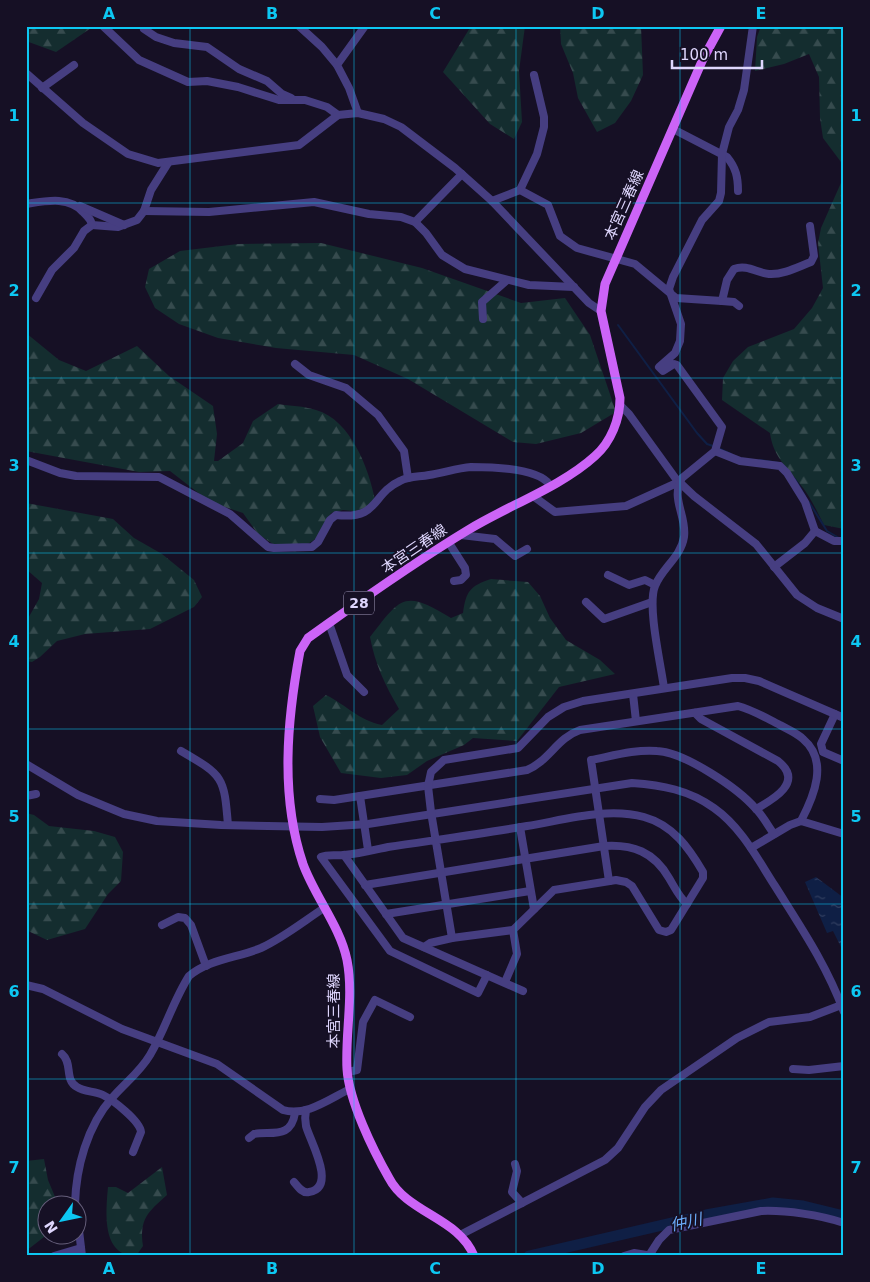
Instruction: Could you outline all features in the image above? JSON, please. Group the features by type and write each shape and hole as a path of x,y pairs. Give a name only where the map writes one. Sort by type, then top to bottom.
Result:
{"main road":[{"name":"本宮三春線","path":"474,1256 460,1235 407,1198 394,1186 376,1154 350,1089 348,1072 349,975 343,947 304,864 294,826 287,766 297,667 303,645 308,638 449,542 533,496 595,456 610,437 620,405 618,383 601,311 605,284 703,59 721,26"}],"street":[{"path":"103,26 138,60 188,82 206,81 238,87 279,100 296,99"},
{"path":"298,26 322,47 337,65 349,88 358,114"},
{"path":"337,65 365,26"},
{"path":"664,688 652,602 655,585 682,542 684,530 676,492 679,482 715,452 722,427 677,365 674,364 663,371 659,367 675,353 680,341 681,324 669,289 673,277 702,220 719,201 722,154 729,127 738,110 744,90 753,26"},
{"path":"144,29 156,37 174,43 207,47 239,69 267,81 282,94 326,107 338,115"},
{"path":"42,88 74,65"},
{"path":"26,73 83,123 128,154 144,160 168,163 299,145 338,115 358,114 384,119 401,127 462,174 492,201 594,307 601,311"},
{"path":"492,201 520,190 537,154 544,127 544,117 534,75"},
{"path":"673,129 722,154 732,163 736,171 738,191"},
{"path":"36,298 52,270 74,248 84,231 92,226 112,228 137,220 144,211 151,190 168,163"},
{"path":"415,222 462,174"},
{"path":"520,190 548,205 560,236 568,243 586,252 635,264 671,296 676,298 734,302 739,306"},
{"path":"26,204 57,200 78,205 124,224"},
{"path":"144,211 209,212 314,202 369,214 401,217 415,222 426,233 442,256 464,269 529,286 574,287"},
{"path":"78,205 91,219 92,226"},
{"path":"722,301 727,280 734,269 744,268 767,274 779,273 812,262 814,256 810,226"},
{"path":"483,319 482,302 506,281"},
{"path":"295,364 309,375 346,388 378,415 404,451 408,478"},
{"path":"620,405 629,414 679,482 756,544 797,595 817,608 842,619"},
{"path":"715,452 740,461 780,466 787,472 806,502 815,531 834,541 844,541"},
{"path":"26,460 60,473 76,476 158,477 230,514 268,547 286,549 312,547 318,542 330,520 336,515 358,515 370,508 394,484 408,478 469,467 498,468 529,472 546,480 550,485"},
{"path":"533,496 555,512 626,506 679,482"},
{"path":"774,567 805,543 815,531"},
{"path":"461,535 495,539 515,556 527,549"},
{"path":"449,542 465,568 464,578 454,581"},
{"path":"608,575 629,585 645,580 655,585"},
{"path":"586,602 604,619 652,602"},
{"path":"329,623 347,675 364,692"},
{"path":"452,938 428,786 431,772 444,760 514,750 524,743 548,716 583,701 745,678 772,686 844,718"},
{"path":"633,694 636,721"},
{"path":"320,799 334,800 528,770 539,766 568,734 636,721 728,707 746,708 804,739 816,760 818,773 801,821"},
{"path":"695,713 701,719 778,761 784,768 787,778 784,790 776,798 756,809"},
{"path":"835,714 822,744 823,752 844,761"},
{"path":"181,751 211,770 220,779 225,791 228,826"},
{"path":"609,881 592,760 657,751 672,754 712,775 741,794 756,809 774,834"},
{"path":"26,764 78,795 124,814 157,821 228,826 322,827 364,824 632,782 667,786 683,791 723,815 751,848 825,966 843,1007 810,1017 769,1022 750,1030 661,1090 645,1107 618,1148 605,1160 460,1235"},
{"path":"26,796 36,794"},
{"path":"360,796 368,850"},
{"path":"424,947 430,943 452,938 513,930 554,890 609,881 624,881 632,886 659,930 663,932 671,930 704,875 682,840 666,828 644,817 622,813 321,857 390,951 478,993 487,975"},
{"path":"751,848 801,821 818,824 844,834"},
{"path":"520,827 534,909"},
{"path":"365,885 604,846 629,847 651,856 662,867 681,899 687,904"},
{"path":"344,855 403,938 523,990"},
{"path":"386,914 530,891"},
{"path":"76,1194 81,1158 92,1130 110,1099 142,1069 189,976 206,966 261,948 324,908"},
{"path":"162,925 178,917 185,918 191,925 206,966"},
{"path":"505,982 517,954 513,930"},
{"path":"26,985 43,989 122,1029 217,1064 283,1110 295,1113 306,1110 350,1089"},
{"path":"348,1072 357,1070 363,1022 375,1000 410,1017"},
{"path":"62,1054 68,1063 70,1079 77,1087 110,1099 141,1129 133,1152"},
{"path":"794,1068 809,1070 844,1066"},
{"path":"294,1182 303,1192 310,1192 318,1187 321,1179 318,1156 305,1124 306,1110"},
{"path":"249,1138 257,1133 277,1134 291,1125 295,1113"},
{"path":"515,1164 516,1171 512,1192 522,1203"},
{"path":"624,1256 634,1253 652,1255 659,1240 669,1230 761,1211 776,1210 816,1215 844,1223"},
{"path":"54,1256 81,1252"}],"green space":[{"path":"26,26 94,26 56,52 26,41"},
{"path":"471,26 525,26 519,71 522,122 514,139 490,124 443,72"},
{"path":"560,26 641,26 643,75 631,101 615,123 597,132 578,98 573,73 561,44"},
{"path":"761,26 844,26 844,166 823,138 820,118 819,77 809,54 784,64 755,71 757,37"},
{"path":"844,176 844,529 824,525 807,494 777,454 770,433 722,400 723,378 733,361 748,347 794,329 812,308 823,288 818,243 821,228"},
{"path":"321,243 422,268 521,303 565,298 590,335 616,412 581,433 536,444 513,442 408,379 354,355 276,348 218,338 179,324 155,308 145,287 149,269 180,251 238,244"},
{"path":"26,333 59,360 86,371 137,346 169,376 213,406 217,434 214,461 218,461 243,443 253,421 278,404 316,410 328,415 339,424 356,447 368,474 375,500 363,512 343,510 331,513 317,538 295,552 273,544 258,534 243,513 210,502 170,471 139,472 26,451"},
{"path":"26,503 113,519 134,538 162,554 194,580 202,597 194,607 150,629 85,634 57,641 40,657 32,662 26,661 26,622 39,599 42,583 26,569"},
{"path":"491,579 528,582 540,596 550,618 566,640 600,660 615,674 559,687 517,741 473,738 464,745 427,761 407,775 381,778 341,773 320,737 313,706 326,695 366,720 382,725 399,709 381,674 370,637 389,613 404,602 423,603 451,618 463,613 470,590 478,584"},
{"path":"26,813 34,815 49,826 94,831 115,837 123,852 121,881 108,894 85,929 47,940 26,930"},
{"path":"44,1159 48,1180 54,1194 38,1194 38,1242 26,1251 26,1161"},
{"path":"162,1167 167,1195 146,1217 142,1229 143,1246 136,1256 125,1254 117,1249 111,1240 108,1230 108,1187 116,1187 128,1193"}],"water":[{"path":"816,877 844,898 844,953 833,931 827,933 805,882"}],"waterway":[{"path":"618,325 697,433 707,444 713,446"},
{"path":"720,449 731,454"},
{"path":"760,460 779,463"},
{"path":"795,479 805,496"},
{"path":"809,502 827,531 839,538"},
{"name":"仲川","path":"529,1256 706,1215 773,1203 803,1206 844,1216"}]}
